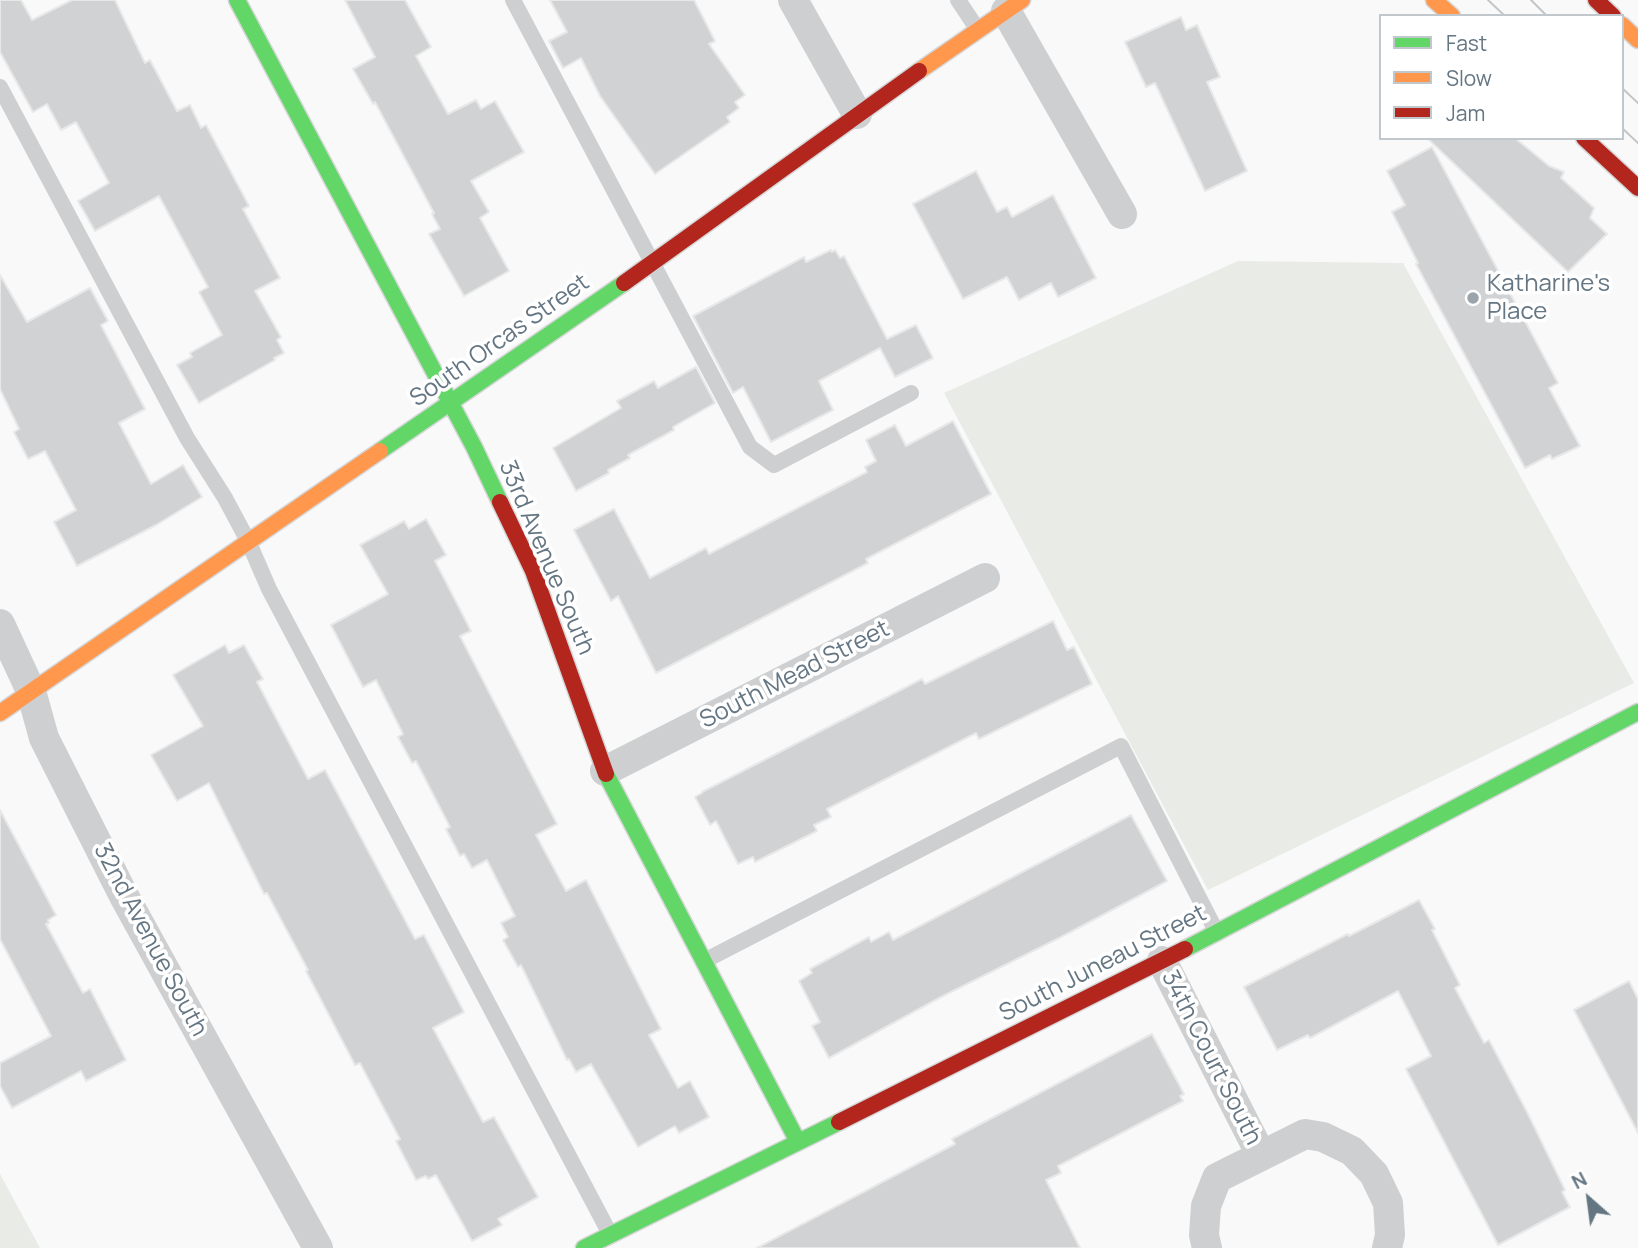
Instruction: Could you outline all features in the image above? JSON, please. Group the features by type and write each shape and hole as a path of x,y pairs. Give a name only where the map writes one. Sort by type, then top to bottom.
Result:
{"street":[{"name":"33rd Avenue South","path":"237,0 451,403 533,571 605,771 797,1140"},
{"path":"793,0 857,114"},
{"path":"1434,0 1450,14"},
{"path":"1596,0 1611,14"},
{"name":"South Orcas Street","path":"0,713 654,263 857,114 1014,6"},
{"path":"1014,6 1122,214"},
{"path":"1624,26 1638,40"},
{"path":"1586,140 1638,188"},
{"name":"South Mead Street","path":"605,771 985,578"},
{"name":"32nd Avenue South","path":"0,624 31,691 44,738 124,896 318,1248"},
{"name":"South Juneau Street","path":"584,1248 1217,933 1638,712"},
{"name":"34th Court South","path":"1161,961 1261,1155"},
{"name":"34th Court South","path":"1207,1248 1204,1235 1206,1206 1217,1178 1305,1133 1323,1136 1352,1151 1374,1174 1388,1203 1390,1235 1387,1248"}],"lane":[{"path":"513,0 750,447 774,465 911,393"},
{"path":"958,0 978,30"},
{"path":"0,87 187,438 225,498 249,543 269,589 610,1234"},
{"path":"703,961 1121,746 1217,933"}],"shaded area":[{"path":"1238,261 1403,263 1634,683 1208,890 944,393"},
{"path":"0,1174 40,1248 0,1248"}],"building":[{"path":"0,0 21,0 32,20 72,0 115,0 145,63 150,60 177,111 190,105 201,128 206,125 249,206 243,209 280,278 255,291 281,337 277,340 284,353 199,403 177,365 192,357 190,353 222,335 199,292 208,287 159,196 95,231 78,201 109,183 76,122 61,130 47,104 33,112 0,52"},
{"path":"345,0 405,0 431,47 416,56 448,114 476,100 481,109 495,101 524,152 471,181 489,212 480,218 509,271 464,296 429,234 440,229 432,214 434,213 375,102 373,104 353,69 375,57"},
{"path":"550,0 694,0 715,41 709,44 745,95 735,102 739,108 727,117 730,122 655,174 600,96 581,58 563,68 549,41 567,32"},
{"path":"1181,17 1186,30 1197,25 1220,77 1207,82 1247,171 1205,191 1155,83 1146,87 1125,42"},
{"path":"1429,140 1517,140 1549,166 1564,172 1561,178 1594,208 1590,218 1607,234 1568,272"},
{"name":"Katharine's Place","path":"1432,147 1558,383 1549,388 1580,446 1552,459 1550,455 1525,468 1416,264 1418,263 1392,212 1405,205 1387,171"},
{"path":"976,171 997,212 1007,207 1012,217 1053,195 1096,278 1058,297 1051,283 1019,300 1007,277 963,299 913,204"},
{"path":"835,250 840,258 844,256 887,339 916,325 933,358 895,377 880,348 819,381 833,410 771,442 743,387 733,393 693,316 804,257 806,262"},
{"path":"0,275 27,322 90,288 108,321 101,325 145,409 119,423 151,484 183,465 202,497 156,525 77,566 54,522 76,510 45,451 28,459 14,432 19,429 0,389"},
{"path":"696,367 715,403 673,427 674,430 628,455 630,458 608,470 609,473 576,491 553,448 621,408 617,401 654,381 658,388"},
{"path":"953,421 991,494 866,559 868,563 656,673 618,596 611,601 574,530 614,509 650,578 706,548 709,554 867,472 865,467 876,461 866,440 895,425 906,446"},
{"path":"426,519 446,555 435,561 471,631 460,636 557,824 536,835 566,891 586,880 661,1029 649,1035 678,1088 690,1081 709,1117 679,1133 675,1126 638,1147 591,1064 576,1072 569,1059 567,1060 521,965 518,967 503,940 508,937 501,923 515,916 487,860 472,868 464,854 460,856 446,829 450,827 416,761 412,763 398,737 403,734 376,680 363,687 331,625 388,594 360,545 404,521 409,529"},
{"path":"1053,621 1067,650 1074,647 1092,684 979,739 976,733 827,809 831,817 814,825 817,831 755,862 753,857 738,864 716,821 710,825 695,797 702,792 922,679 925,684"},
{"path":"225,645 229,653 244,645 263,679 257,682 308,779 325,770 415,939 424,935 464,1012 433,1028 483,1122 494,1117 538,1197 498,1219 502,1225 472,1241 436,1175 416,1180 396,1141 400,1139 360,1063 355,1065 306,971 308,970 267,893 264,894 209,783 177,801 151,755 203,726 173,675"},
{"path":"0,810 56,915 46,924 83,993 90,989 126,1060 86,1081 81,1071 12,1108 0,1086 0,1063 51,1036 0,939"},
{"path":"1131,815 1167,881 829,1058 812,1026 820,1022 799,981 812,973 810,969 869,937 871,942 889,932 893,940"},
{"path":"1419,900 1460,985 1455,988 1484,1043 1489,1040 1527,1112 1565,1190 1562,1192 1570,1207 1498,1245 1406,1069 1431,1056 1398,991 1310,1038 1308,1035 1277,1050 1244,987"},
{"path":"1629,981 1638,999 1638,1133 1574,1010"},
{"path":"1152,1034 1184,1094 1180,1096 1183,1101 1058,1166 1061,1173 1046,1180 1080,1248 757,1248 955,1144 952,1139"}],"tram line":[{"path":"1488,0 1503,14"},
{"path":"1531,0 1545,14"},
{"path":"1624,90 1638,103"},
{"path":"1624,130 1638,143"}],"traffic: fast":[{"path":"237,0 474,447 500,502"},
{"path":"380,451 624,283"},
{"path":"1185,949 1638,712"},
{"path":"606,774 797,1140"},
{"path":"584,1248 839,1122"}],"traffic: slow":[{"path":"919,71 1022,0"},
{"path":"1434,0 1450,14"},
{"path":"1624,27 1638,40"},
{"path":"0,713 380,451"}],"traffic: jam":[{"path":"1596,0 1611,14"},
{"path":"624,283 919,71"},
{"path":"1586,140 1638,188"},
{"path":"500,502 533,571 606,774"},
{"path":"839,1122 1185,949"}],"place":[{"name":"Katharine's Place","path":"1473,298"}]}
